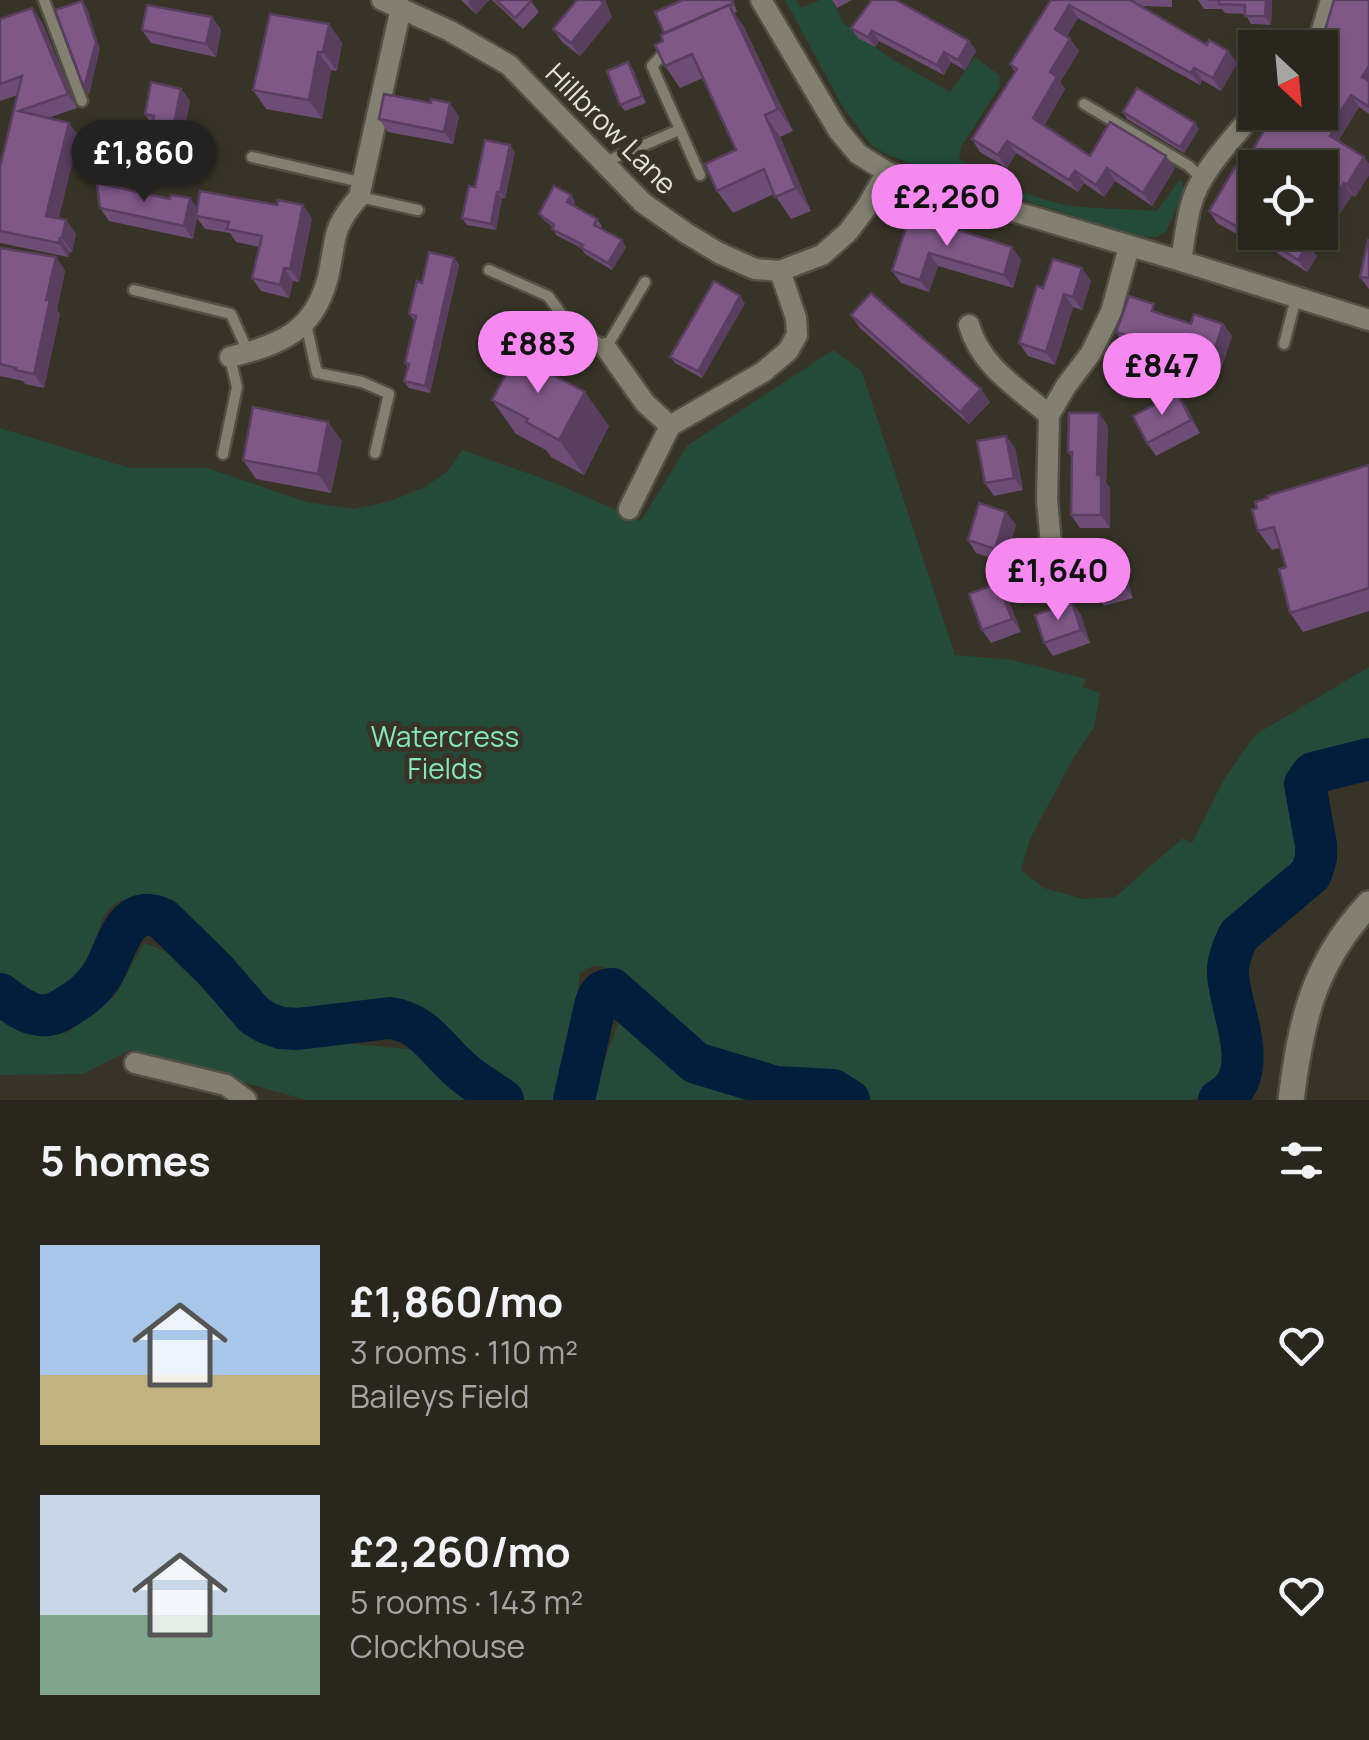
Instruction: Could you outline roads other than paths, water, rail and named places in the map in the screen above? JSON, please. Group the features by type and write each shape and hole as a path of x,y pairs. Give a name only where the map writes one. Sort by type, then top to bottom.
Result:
{"street":[{"path":"761,0 838,130 858,154 887,172 1369,320"},
{"path":"1322,30 1331,0"},
{"path":"239,354 296,333 316,309 327,279 335,234 360,190 391,4"},
{"name":"Hillbrow Lane","path":"391,4 509,65 643,203 686,233 755,268 780,270"},
{"path":"1181,261 1192,202 1203,180 1240,130"},
{"path":"629,510 670,426 762,372 788,350 797,336 796,318 780,270 822,255 848,232 887,172"},
{"path":"1037,589 1061,581 1051,544 1047,500 1050,414 1091,353 1111,312 1129,246"},
{"path":"969,325 975,345 986,361 1050,414"},
{"path":"606,348 646,402 670,426"},
{"path":"1291,1100 1297,1048 1313,990 1340,938 1369,904"},
{"path":"134,1063 226,1085 246,1100"}],"lane":[{"path":"44,0 82,101"},
{"path":"679,46 664,53 652,66 700,175"},
{"path":"1084,104 1188,166 1203,180"},
{"path":"604,162 680,130"},
{"path":"252,156 418,210"},
{"path":"489,270 548,296 565,320 606,348 645,282"},
{"path":"134,290 231,314 239,354 224,454"},
{"path":"1284,344 1296,298"},
{"path":"306,324 317,373 362,382 389,394 374,453"}],"waterway":[{"path":"1219,1100 1233,1089 1243,1060 1228,974 1233,949 1239,935 1311,874 1316,858 1305,784 1313,773 1369,759"},
{"path":"0,994 34,1014 60,1011 95,984 131,921 150,915 163,919 254,1015 267,1023 297,1029 390,1018 402,1021 421,1031 467,1075 503,1100"},
{"path":"574,1100 596,1002 602,992 612,989 696,1063 776,1087 833,1090 849,1100"}],"park label":[{"name":"Watercress Fields","path":"445,752"}]}
